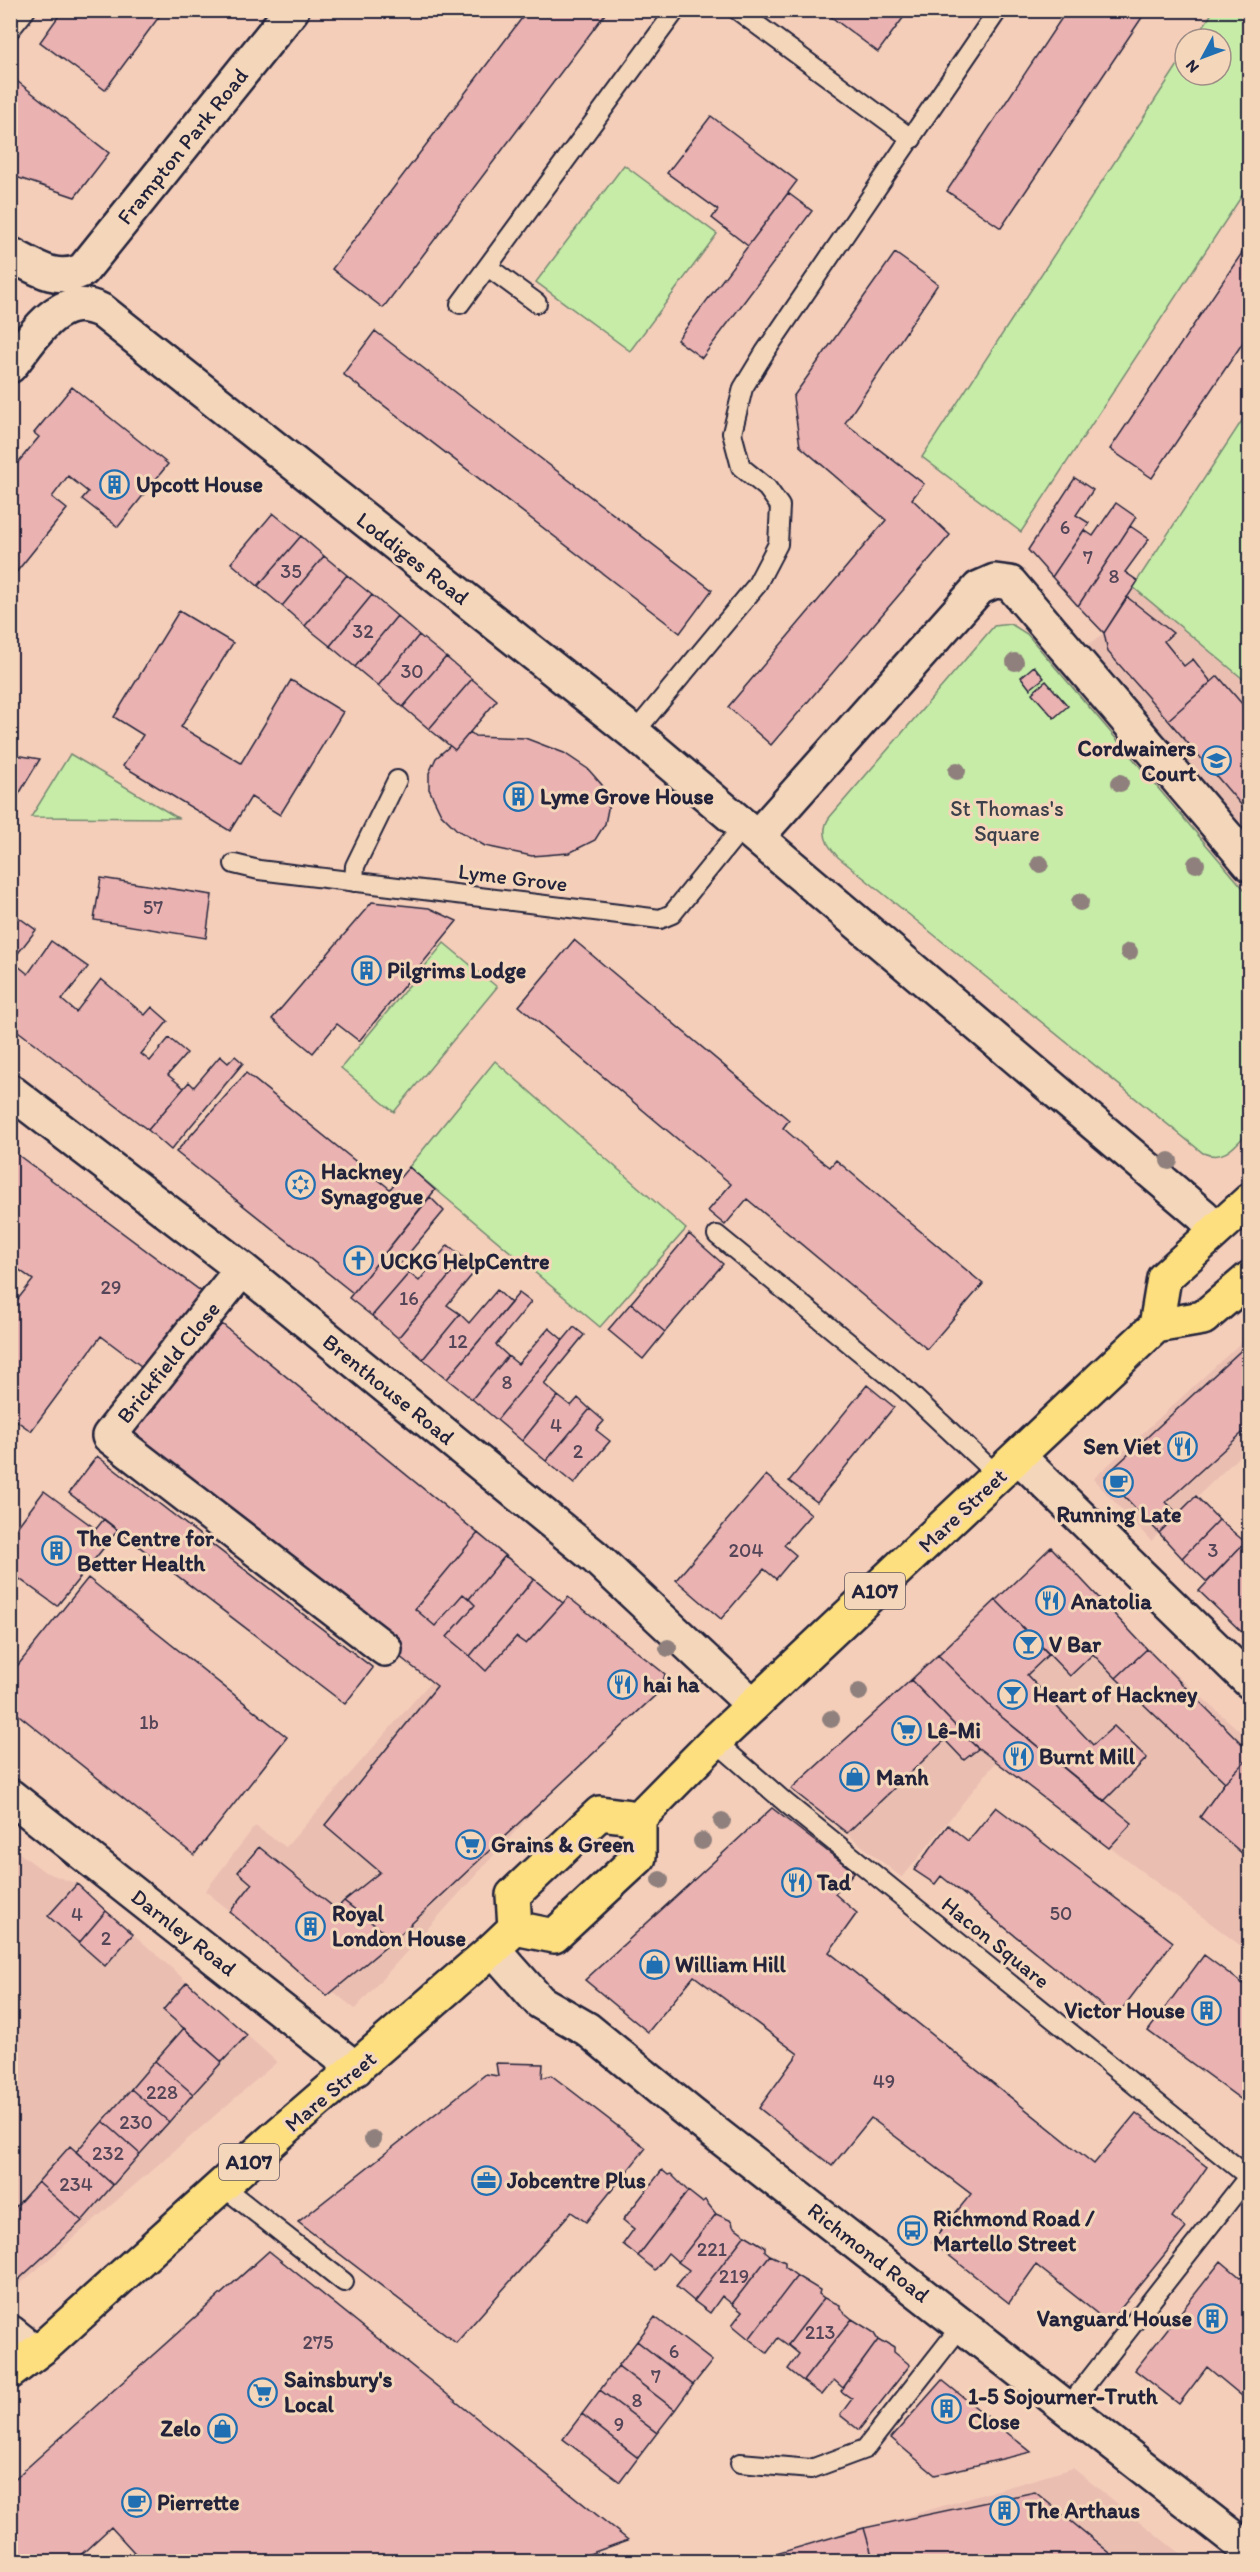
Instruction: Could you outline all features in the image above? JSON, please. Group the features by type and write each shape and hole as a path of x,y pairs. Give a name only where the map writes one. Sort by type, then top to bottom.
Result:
{"main road":[{"path":"1250,1200 1164,1278 1156,1326 1203,1318 1250,1278"},
{"name":"Mare Street","path":"639,1818 715,1741 1156,1326"},
{"path":"600,1813 639,1818 639,1857 554,1936 504,1939 513,1895 600,1813"},
{"name":"Mare Street","path":"23,2362 504,1939"}],"street":[{"name":"Frampton Park Road","path":"10,366 58,310 72,291 83,270 292,10"},
{"name":"Loddiges Road","path":"10,254 52,274 88,304 102,311 634,733 751,830"},
{"path":"1216,1229 751,830 979,588 994,581 1010,583 1250,864"},
{"name":"Brenthouse Road","path":"10,1091 242,1269 595,1557 753,1706"},
{"name":"Brickfield Close","path":"242,1269 109,1436 385,1649"},
{"path":"1008,1466 1250,1683"},
{"name":"Darnley Road","path":"10,1796 356,2069"},
{"name":"Richmond Road","path":"504,1939 540,2002 587,2029 691,2114 1250,2551"},
{"path":"10,2332 23,2362"}],"lane":[{"path":"10,30 26,10"},
{"path":"460,304 676,10"},
{"path":"737,10 912,139"},
{"path":"634,733 756,586 778,544 780,507 767,488 741,467 732,434 743,388 765,352 998,10"},
{"path":"488,267 537,303"},
{"path":"354,882 355,866 396,780"},
{"name":"Lyme Grove","path":"234,864 260,870 660,919 672,914 751,830"},
{"path":"717,1235 904,1388 954,1432 1008,1466"},
{"name":"Hacon Square","path":"715,1741 786,1803 1249,2178 1068,2407"},
{"path":"222,2186 344,2282"},
{"path":"740,2463 811,2469 864,2449 962,2325"}],"shaded area":[{"name":"Cordwainers Court","path":"1133,587 1249,685 1249,837 1087,645 1104,633"},
{"path":"1249,1335 1249,1447 1151,1541 1093,1479"},
{"path":"1051,1547 1147,1649 1249,1739 1249,1952 996,1762 902,1878 791,1789"},
{"path":"568,1597 665,1674 661,1690 558,1784 355,2009 205,1891 255,1826 286,1847 433,1679 471,1706"},
{"path":"10,1846 45,1872 77,1884 277,2062 19,2285 10,2285"},
{"path":"1073,2468 1189,2561 750,2562"}],"green space":[{"path":"1214,10 1249,11 1249,185 1021,532 922,457 1173,72 1173,87 1233,87 1233,27 1203,27"},
{"path":"624,165 717,234 630,351 536,282"},
{"path":"1249,410 1249,684 1133,587"},
{"name":"St Thomas's Square","path":"1011,624 1027,634 1249,895 1249,1131 1234,1147 1223,1154 1203,1153 838,857 826,839 825,828 829,818 994,626"},
{"path":"70,754 178,818 31,817"},
{"path":"444,943 497,987 394,1112 341,1068"},
{"path":"495,1061 686,1229 600,1327 409,1167"}],"building":[{"path":"63,10 78,10 82,14 85,10 164,10 105,90 40,42"},
{"path":"528,10 608,10 383,308 332,269"},
{"path":"822,10 909,10 878,52"},
{"path":"1067,10 1147,10 1001,228 947,191"},
{"path":"13,78 109,153 75,197 10,175 10,81"},
{"path":"711,116 797,181 748,246 712,218 718,210 667,173"},
{"path":"788,193 812,211 702,358 677,340"},
{"path":"1250,241 1250,332 1152,478 1110,449"},
{"path":"895,253 938,284 845,423 924,484 912,499 950,535 771,745 728,707 886,520 800,446 793,397"},
{"path":"375,331 712,590 680,633 343,374"},
{"name":"Upcott House","path":"72,387 168,464 118,527 82,499 88,492 68,476 52,497 67,509 10,580 10,472 39,437 34,433"},
{"path":"1075,478 1093,490 1076,515 1089,523 1052,577 1028,550"},
{"path":"1116,503 1136,517 1078,606 1052,577 1084,530 1093,536"},
{"path":"273,513 301,536 258,586 231,563"},
{"path":"1130,526 1149,539 1125,572 1138,581 1104,633 1078,606"},
{"path":"301,536 324,556 282,606 258,586"},
{"path":"324,556 347,575 305,626 282,606"},
{"path":"347,575 372,595 330,646 305,626"},
{"path":"372,595 397,616 355,667 330,646"},
{"path":"1127,597 1173,633 1164,641 1184,666 1193,659 1211,682 1168,720 1108,652 1104,633"},
{"path":"179,611 233,643 181,727 241,763 291,680 343,712 280,815 251,797 230,831 123,766 143,735 114,717"},
{"path":"397,616 419,635 378,686 355,667"},
{"path":"419,635 446,657 403,707 378,686"},
{"path":"446,657 472,679 429,729 403,707"},
{"path":"1034,666 1044,678 1030,689 1021,677"},
{"path":"1218,676 1250,713 1250,815 1168,720"},
{"path":"472,679 497,700 455,750 429,729"},
{"path":"1046,681 1068,706 1054,718 1032,693"},
{"name":"Lyme Grove House","path":"470,732 475,736 525,738 564,753 588,769 602,785 609,804 605,824 595,840 569,853 532,856 485,846 457,830 441,814 429,789 429,773 436,758 450,746 455,750"},
{"path":"10,754 40,759 10,809"},
{"path":"101,878 212,895 206,938 94,920"},
{"name":"Pilgrims Lodge","path":"372,902 429,908 457,921 359,1041 337,1024 313,1053 272,1019"},
{"path":"10,911 36,930 12,961 28,974 51,941 88,967 62,1000 76,1012 101,979 145,1015 152,1007 168,1021 141,1054 150,1061 169,1038 187,1053 168,1075 184,1088 148,1130 10,1025"},
{"path":"574,940 789,1120 783,1128 814,1155 830,1167 836,1160 983,1284 927,1349 747,1199 725,1225 708,1211 731,1184 519,1006"},
{"path":"220,1056 228,1063 235,1056 243,1063 171,1150 148,1130 189,1082 194,1087"},
{"name":"Hackney Synagogue","path":"246,1073 390,1189 409,1167 435,1190 353,1293 176,1152"},
{"path":"14,1152 206,1295 149,1372 101,1336 31,1431 10,1416 10,1309 33,1280 10,1263 10,1156"},
{"path":"430,1197 444,1211 399,1265 409,1273 372,1316 349,1298"},
{"path":"689,1234 723,1264 665,1332 631,1303"},
{"path":"448,1245 464,1258 398,1338 372,1316 409,1273 419,1281"},
{"path":"464,1258 477,1269 447,1305 460,1314 423,1359 398,1338"},
{"path":"497,1290 511,1303 447,1379 423,1359 460,1314 469,1323"},
{"path":"519,1293 531,1302 496,1345 508,1356 472,1399 447,1379"},
{"path":"631,1303 665,1332 643,1359 608,1330"},
{"path":"222,1324 563,1603 568,1597 665,1674 661,1690 394,1940 344,1901 380,1872 325,1825 437,1686 123,1439"},
{"path":"574,1327 584,1335 544,1384 558,1396 522,1441 497,1420"},
{"path":"549,1328 563,1340 497,1420 472,1399 508,1356 518,1364"},
{"path":"1250,1342 1250,1426 1166,1502 1178,1514 1159,1533 1105,1476"},
{"path":"867,1385 894,1407 817,1502 789,1481"},
{"path":"558,1396 571,1406 578,1398 590,1409 546,1461 522,1441"},
{"path":"590,1409 604,1421 596,1430 610,1441 574,1484 546,1461"},
{"path":"97,1456 373,1668 345,1704 69,1493"},
{"path":"766,1475 811,1514 784,1545 796,1555 776,1579 764,1569 721,1619 676,1580"},
{"name":"The Centre for Better Health","path":"44,1491 96,1529 104,1519 118,1530 57,1606 10,1572 10,1527 15,1530"},
{"path":"1196,1496 1219,1520 1182,1558 1159,1533"},
{"path":"1219,1520 1245,1542 1207,1582 1182,1558"},
{"path":"478,1533 505,1556 469,1599 463,1594 435,1626 415,1609"},
{"path":"1245,1542 1250,1547 1250,1640 1199,1591"},
{"path":"1051,1547 1147,1649 1116,1678 1093,1654 1070,1676 996,1600"},
{"path":"505,1556 534,1579 470,1656 447,1637 475,1605 469,1599"},
{"path":"88,1578 287,1737 194,1855 10,1708 10,1675"},
{"path":"534,1579 563,1603 526,1644 516,1637 486,1671 470,1656"},
{"name":"Heart of Hackney","path":"996,1600 1049,1654 1027,1675 1093,1745 1114,1726 1147,1758 1104,1801 998,1714 938,1655"},
{"path":"1147,1649 1250,1752 1250,1756 1225,1782 1116,1678"},
{"name":"Burnt Mill","path":"938,1655 998,1714 1132,1823 1109,1848 972,1743 911,1680"},
{"path":"911,1680 978,1749 964,1760 945,1740 847,1833 791,1789"},
{"path":"1250,1756 1250,1860 1200,1817 1225,1782"},
{"path":"996,1807 1173,1942 1116,2017 941,1876 935,1884 914,1870 948,1825 968,1841"},
{"path":"772,1808 854,1872 835,1894 857,1913 829,1952 1094,2164 1136,2113 1207,2167 1172,2217 1186,2228 1109,2323 1036,2265 1009,2303 932,2242 971,2194 871,2118 832,2166 759,2108 798,2054 694,1976 648,2032 585,1980"},
{"name":"Royal London House","path":"259,1847 336,1909 344,1901 394,1940 327,1996 230,1912 252,1884 238,1872"},
{"path":"77,1884 106,1911 79,1943 48,1916"},
{"path":"106,1911 133,1934 105,1966 79,1943"},
{"name":"Victor House","path":"1204,1955 1250,1989 1250,2106 1148,2031"},
{"path":"187,1982 247,2035 222,2062 163,2010"},
{"path":"184,2028 222,2062 193,2094 155,2061"},
{"path":"155,2061 193,2094 169,2122 131,2089"},
{"name":"Jobcentre Plus","path":"496,2063 543,2064 542,2078 551,2075 646,2148 586,2222 571,2212 456,2343 298,2222 486,2074 498,2076"},
{"path":"131,2089 169,2122 140,2154 103,2121"},
{"path":"103,2121 140,2154 113,2185 76,2152"},
{"path":"70,2146 113,2185 82,2221 38,2182"},
{"path":"662,2170 668,2175 671,2174 688,2191 638,2256 623,2244 634,2229 623,2220"},
{"path":"38,2182 82,2221 17,2281 10,2282 10,2213"},
{"path":"688,2191 702,2202 705,2200 716,2214 678,2262 668,2253 655,2270 638,2256"},
{"path":"716,2214 732,2221 733,2226 745,2235 694,2301 676,2286 689,2270 678,2262"},
{"path":"745,2235 765,2247 765,2251 770,2255 732,2304 722,2296 710,2313 694,2301"},
{"path":"269,2251 628,2540 567,2562 143,2562 111,2527 73,2562 11,2562 10,2483"},
{"path":"770,2255 785,2262 785,2267 797,2276 749,2339 732,2325 742,2312 732,2304"},
{"name":"Vanguard House","path":"1221,2261 1241,2278 1250,2268 1250,2388 1242,2396 1207,2367 1179,2404 1135,2370"},
{"path":"797,2276 820,2290 819,2294 824,2298 788,2345 778,2338 767,2353 749,2339"},
{"path":"824,2298 840,2305 840,2309 852,2319 803,2381 788,2369 799,2354 788,2345"},
{"path":"655,2317 712,2361 693,2385 637,2341"},
{"path":"852,2319 873,2332 878,2340 843,2388 834,2380 822,2395 803,2381"},
{"path":"878,2340 894,2347 894,2352 910,2365 859,2430 840,2415 852,2399 841,2391"},
{"path":"637,2341 693,2385 675,2410 618,2366"},
{"path":"618,2366 675,2410 657,2433 600,2390"},
{"name":"1-5 Sojourner-Truth Close","path":"942,2380 1031,2452 935,2475 891,2438"},
{"path":"600,2390 657,2433 638,2458 582,2414"},
{"path":"582,2414 638,2458 620,2482 563,2439"},
{"name":"The Arthaus","path":"1035,2492 1121,2562 874,2562 864,2528"},
{"path":"864,2528 874,2562 749,2562"}],"place":[{"name":"Upcott House","path":"115,484"},
{"name":"Cordwainers Court","path":"1217,761"},
{"name":"Lyme Grove House","path":"519,796"},
{"name":"Pilgrims Lodge","path":"366,970"},
{"name":"Hackney Synagogue","path":"300,1184"},
{"name":"UCKG HelpCentre","path":"359,1261"},
{"name":"Sen Viet","path":"1182,1446"},
{"name":"Running Late","path":"1119,1482"},
{"name":"The Centre for Better Health","path":"56,1551"},
{"name":"Anatolia","path":"1050,1601"},
{"name":"V Bar","path":"1028,1644"},
{"name":"hai ha","path":"622,1684"},
{"name":"Heart of Hackney","path":"1012,1694"},
{"name":"Lê-Mi","path":"906,1730"},
{"name":"Burnt Mill","path":"1018,1756"},
{"name":"Manh","path":"855,1777"},
{"name":"Grains & Green","path":"470,1844"},
{"name":"Tad","path":"796,1882"},
{"name":"Royal London House","path":"311,1926"},
{"name":"William Hill","path":"654,1964"},
{"name":"Victor House","path":"1206,2010"},
{"name":"Jobcentre Plus","path":"486,2180"},
{"name":"Richmond Road / Martello Street","path":"912,2231"},
{"name":"Vanguard House","path":"1213,2318"},
{"name":"Sainsbury's Local","path":"263,2392"},
{"name":"1-5 Sojourner-Truth Close","path":"947,2409"},
{"name":"Zelo","path":"222,2428"},
{"name":"Pierrette","path":"136,2502"},
{"name":"The Arthaus","path":"1004,2510"}]}
